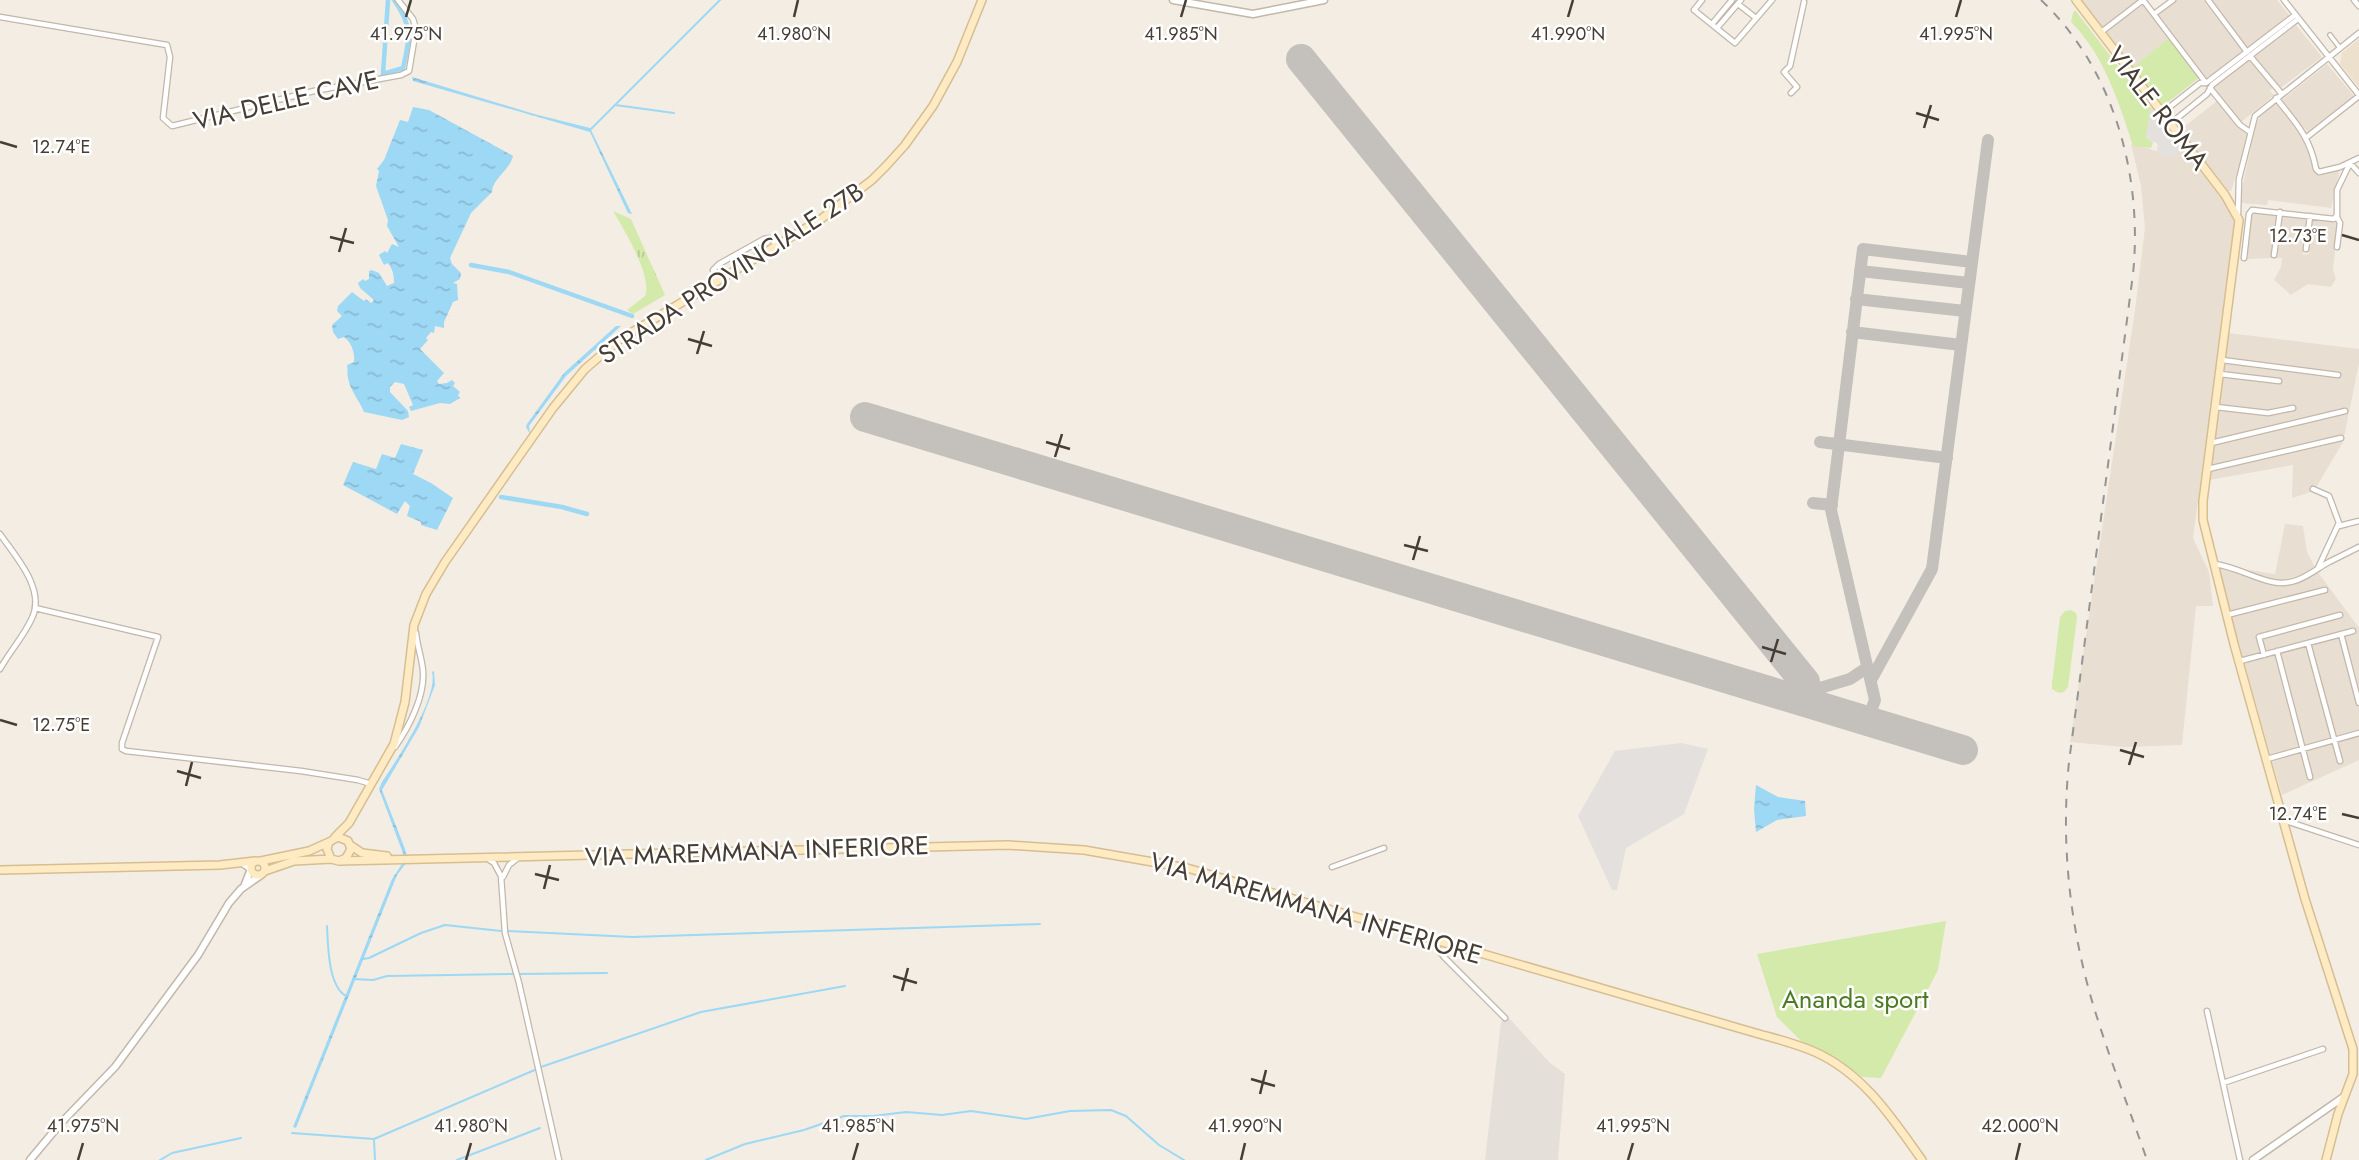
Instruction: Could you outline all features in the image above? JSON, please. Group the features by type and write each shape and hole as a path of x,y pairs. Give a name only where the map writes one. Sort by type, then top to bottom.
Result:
{"main road":[{"name":"STRADA PROVINCIALE 27B","path":"416,618 439,571 532,437 585,369 619,340 821,219 872,180 905,145 946,85 982,0"},
{"name":"VIALE ROMA","path":"2076,0 2226,196 2238,217"},
{"path":"2238,217 2239,228 2203,516 2227,615 2305,899 2351,1043 2356,1073 2345,1096 2326,1160"},
{"path":"349,823 348,856 335,860 327,849 349,823 387,759 403,711 416,618"},
{"path":"0,870 244,864 309,851 342,837 349,843"},
{"name":"VIA MAREMMANA INFERIORE","path":"349,843 362,853 398,859"},
{"name":"VIA MAREMMANA INFERIORE","path":"263,873 294,861 1008,845 1084,850 1187,867 1815,1052 1848,1072 1869,1090 1922,1160"},
{"path":"258,861 265,864 263,873 254,873 251,869 258,861"}],"street":[{"name":"VIA DELLE CAVE","path":"0,17 167,45 170,57 163,118 172,126 314,91 410,71 416,29 398,0"},
{"path":"1173,0 1253,14 1324,0"},
{"path":"1702,0 1694,10 1735,43 1770,1"},
{"path":"1714,26 1732,0"},
{"path":"2100,33 2143,0 2208,86 2240,125 2250,132"},
{"path":"2154,14 2173,0"},
{"path":"2208,0 2306,137 2314,153 2316,169 2319,172 2359,158"},
{"path":"2284,0 2359,95 2306,137"},
{"path":"2354,0 2359,6"},
{"path":"1791,93 1797,87 1784,72 1790,66 1804,1"},
{"path":"1714,26 1740,2 1756,18"},
{"path":"2170,124 2207,94 2208,86 2297,15"},
{"path":"2238,217 2239,185 2255,116 2359,33"},
{"path":"2330,35 2340,48"},
{"path":"2162,113 2200,83 2208,86"},
{"path":"2350,163 2359,173"},
{"path":"2337,247 2340,223 2337,217 2337,190 2350,163"},
{"path":"2226,196 2233,193 2239,185"},
{"path":"2244,258 2251,211 2256,209 2332,219 2337,217"},
{"path":"2274,255 2280,212"},
{"path":"2306,249 2310,216"},
{"path":"717,282 712,273 714,267 764,239 770,239 777,245"},
{"path":"2221,360 2338,375"},
{"path":"2219,374 2279,382"},
{"path":"2215,407 2265,413 2293,408"},
{"path":"2210,444 2345,411"},
{"path":"2207,469 2340,438"},
{"path":"2313,489 2330,497 2339,526 2318,568"},
{"path":"2339,526 2359,522"},
{"path":"0,534 27,575 35,608 32,618 0,669"},
{"path":"2214,564 2280,583 2299,580 2359,547"},
{"path":"2227,615 2325,590"},
{"path":"35,608 158,637 122,749 138,754 301,771 358,780 372,785"},
{"path":"2264,655 2259,637 2340,615"},
{"path":"387,759 415,707 422,684 423,668 417,641 416,618"},
{"path":"2240,661 2353,631"},
{"path":"2341,634 2359,704"},
{"path":"2308,643 2340,761"},
{"path":"2277,652 2310,777"},
{"path":"408,669 423,668"},
{"path":"2267,759 2359,733"},
{"path":"2283,820 2359,845"},
{"path":"1332,867 1384,848"},
{"path":"502,877 509,865 522,857"},
{"path":"484,858 494,863 502,877"},
{"path":"503,858 500,865 505,933 559,1160"},
{"path":"30,1160 60,1124 115,1067 190,967 229,903 248,880 251,869 244,864"},
{"path":"241,889 263,873"},
{"path":"1431,939 1444,957 1506,1018"},
{"path":"2207,1011 2240,1160"},
{"path":"2223,1083 2323,1049"},
{"path":"2253,1160 2345,1096"}],"shaded area":[{"path":"2080,0 2137,0 2138,1 2101,28"},
{"path":"2177,0 2203,0 2243,51 2206,80 2158,15"},
{"path":"2212,0 2277,0 2290,16 2247,48"},
{"path":"2143,5 2169,38 2132,68 2104,33"},
{"path":"2296,25 2322,57 2279,89 2254,57"},
{"path":"2359,39 2359,87 2340,64 2342,53"},
{"path":"2251,59 2273,87 2270,91 2274,95 2240,123 2212,88"},
{"path":"2327,64 2355,97 2308,133 2282,100"},
{"path":"2217,101 2238,128 2247,134 2246,146 2231,191 2228,191 2180,130"},
{"path":"2275,103 2302,133 2316,173 2340,169 2331,208 2268,200 2267,205 2241,203 2255,127 2260,116"},
{"path":"2151,106 2185,150 2180,150 2173,157 2160,155 2158,144 2146,138"},
{"path":"2131,144 2172,155 2184,145 2233,212 2236,226 2193,538 2209,572 2213,606 2196,606 2182,745 2124,747 2070,742 2145,228 2141,186"},
{"path":"2252,212 2278,215 2273,258 2247,259"},
{"path":"2283,216 2306,219 2303,255 2309,254 2312,220 2338,223 2333,271 2336,279 2331,287 2308,284 2291,295 2274,280 2281,267 2282,258 2277,258"},
{"path":"2228,333 2359,349 2359,363 2343,442 2314,491 2292,498 2293,465 2209,480"},
{"path":"2285,524 2303,526 2307,552 2317,571 2359,628 2359,760 2282,795 2216,565 2275,574"},
{"path":"1681,743 1708,749 1684,814 1626,848 1617,890 1612,890 1578,816 1615,751"},
{"path":"1508,1017 1549,1062 1565,1074 1558,1160 1485,1160 1501,1022"}],"green space":[{"path":"2075,10 2151,109 2146,138 2153,142 2151,148 2133,146 2116,96 2101,64 2083,35 2071,22"},
{"path":"2169,38 2200,77 2162,107 2132,68"},
{"path":"613,211 631,219 665,295 633,314 627,310 645,296 645,277 636,253"},
{"path":"2065,611 2076,613 2077,618 2068,687 2059,693 2052,689 2052,684 2060,617"},
{"name":"Ananda sport","path":"1946,921 1938,970 1881,1078 1862,1077 1841,1061 1801,1041 1777,1017 1757,954"}],"water":[{"path":"412,77 590,128 632,214 628,213 590,132 413,81"},
{"path":"413,107 429,110 513,156 492,192 471,213 450,258 461,273 460,279 453,283 457,284 458,300 453,302 444,328 435,326 434,333 431,332 420,349 444,373 437,381 439,384 452,380 455,383 453,386 460,392 460,398 450,404 440,403 411,411 409,407 413,405 404,384 395,382 390,387 390,392 408,411 409,417 402,420 364,412 348,378 347,365 354,362 352,348 344,337 338,339 332,325 342,316 337,311 338,306 352,292 364,301 366,299 371,303 374,300 358,283 369,279 369,271 379,273 387,286 394,283 391,268 388,263 384,265 379,255 385,251 387,253 392,244 399,247 387,226 388,220 376,186 379,171 377,169 384,160 400,120 408,122"},
{"path":"616,326 621,326 566,376 529,426 530,434 527,424 564,373"},
{"path":"401,444 423,450 413,474 453,498 437,530 421,525 421,522 407,516 410,506 405,501 397,514 343,485 353,462 376,469 382,454 395,458"},
{"path":"434,671 435,685 419,727 382,790 405,849 407,856 404,856 379,789 423,712"},
{"path":"1756,785 1778,797 1805,801 1806,816 1777,820 1756,832"},
{"path":"404,861 407,862 397,875 296,1128 293,1127 392,879"}],"waterway":[{"path":"383,74 388,0"},
{"path":"382,80 383,74 403,68 407,48 407,25 394,0"},
{"path":"590,130 720,0"},
{"path":"615,105 674,113"},
{"path":"471,265 509,272 632,316"},
{"path":"501,497 587,514"},
{"path":"507,931 632,937 1040,924"},
{"path":"363,959 445,925 501,931"},
{"path":"327,926 332,974 340,991 346,996"},
{"path":"519,974 607,973"},
{"path":"353,979 514,974"},
{"path":"541,1067 701,1012 845,986"},
{"path":"292,1133 374,1139 537,1069"},
{"path":"706,1160 745,1144 804,1130 844,1116 906,1112 942,1115 971,1111 1026,1119 1070,1111 1111,1110 1126,1116 1159,1145 1184,1160"},
{"path":"457,1160 540,1128"},
{"path":"160,1160 172,1153 241,1138"},
{"path":"374,1140 375,1160"}],"taxiway":[{"path":"1871,680 1932,569 1988,140"},
{"path":"1867,721 1875,700 1831,510 1863,249 1972,262"},
{"path":"1860,271 1969,283"},
{"path":"1856,299 1965,311"},
{"path":"1852,332 1961,345"},
{"path":"1820,442 1947,458"},
{"path":"1813,503 1832,505"},
{"path":"1805,682 1820,688 1850,679 1868,667"}],"runway":[{"path":"1301,59 1805,682"},
{"path":"865,417 1963,750"}],"railway":[{"path":"2041,0 2088,58 2105,91 2128,162 2133,200 2133,274 2069,762 2066,820 2072,908 2083,966 2103,1036 2147,1160"}]}
